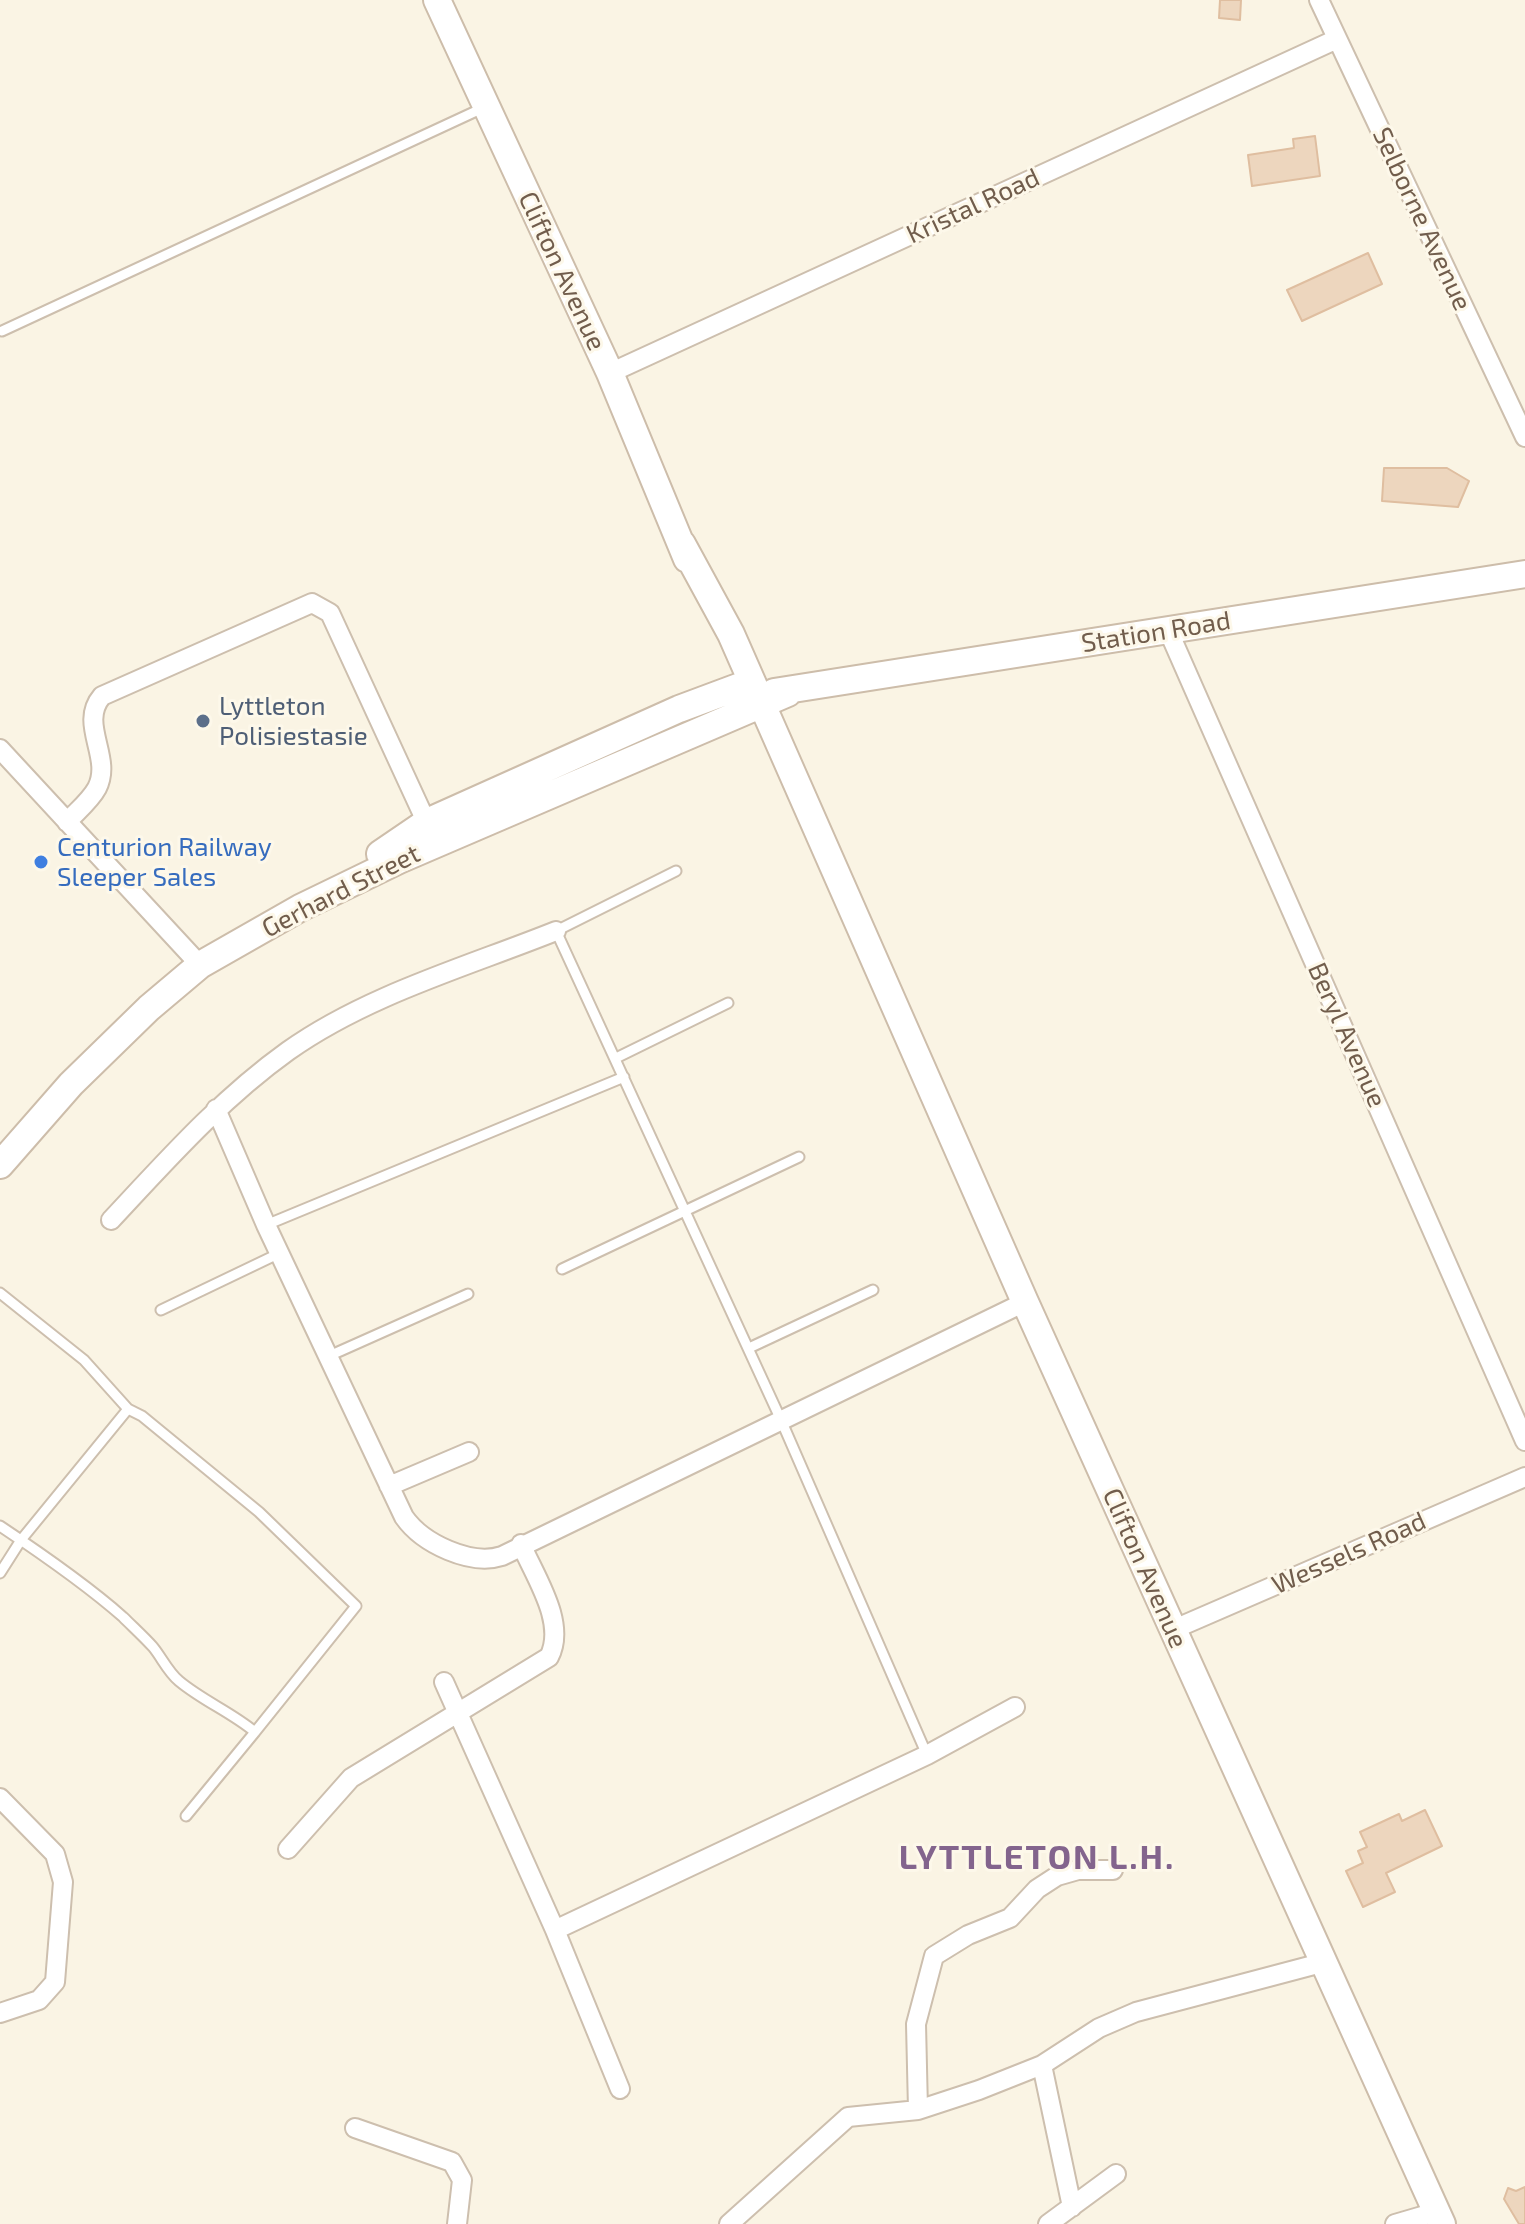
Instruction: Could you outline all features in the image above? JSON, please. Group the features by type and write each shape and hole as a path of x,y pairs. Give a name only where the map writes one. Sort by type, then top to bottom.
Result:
{"street":[{"name":"Clifton Avenue","path":"437,0 610,373 682,544 701,601 750,699 833,885 851,911 1439,2218"},
{"name":"Selborne Avenue","path":"1319,0 1525,437"},
{"name":"Kristal Road","path":"610,373 1337,39"},
{"name":"Station Road","path":"750,699 1525,574"},
{"path":"67,822 88,800 102,774 91,718 94,706 102,696 312,603 330,613 431,833"},
{"name":"Beryl Avenue","path":"1168,630 1525,1441"},
{"name":"Gerhard Street","path":"0,1149 64,1078 194,961 292,897 431,833 679,709 750,699"},
{"path":"0,749 194,961"},
{"path":"111,1220 216,1109 289,1051 365,1007 556,931"},
{"name":"Gerhard Street","path":"0,1165 71,1084 194,961"},
{"path":"216,1109 266,1225 412,1529 440,1545 481,1560 502,1556 521,1544 1025,1302"},
{"path":"389,1486 469,1452"},
{"name":"Wessels Road","path":"1172,1630 1525,1477"},
{"path":"288,1849 351,1778 534,1669 549,1657 557,1642 554,1624 521,1544"},
{"path":"444,1682 555,1930 620,2089"},
{"path":"555,1930 927,1755 1015,1707"},
{"path":"0,1798 55,1854 63,1882 55,1982 39,2000 0,2013"},
{"path":"918,2110 916,2024 934,1956 968,1935 1010,1918 1037,1889 1057,1876 1078,1870 1113,1870"},
{"path":"729,2224 848,2117 918,2110 1042,2065 1099,2028 1136,2012 1325,1962"},
{"path":"1042,2065 1072,2207"},
{"path":"355,2128 452,2162 462,2180 457,2224"},
{"path":"1048,2224 1116,2174"},
{"path":"1395,2224 1439,2218"}],"lane":[{"path":"2,331 485,107"},
{"path":"676,871 556,931 749,1348 927,1755"},
{"path":"616,1058 728,1003"},
{"path":"266,1225 624,1077"},
{"path":"562,1269 799,1157"},
{"path":"161,1310 280,1253"},
{"path":"749,1348 873,1290"},
{"path":"0,1293 84,1360 128,1409 142,1416 259,1512 356,1606 186,1816"},
{"path":"329,1356 468,1294"},
{"path":"0,1573 21,1540 128,1409"},
{"path":"0,1526 120,1615 153,1648 175,1678 255,1732"}],"building":[{"path":"1220,0 1241,0 1240,20 1219,18"},
{"path":"1315,136 1320,176 1252,186 1248,155 1294,148 1293,139"},
{"path":"1368,253 1382,284 1302,321 1287,290"},
{"path":"1384,468 1447,468 1469,481 1458,507 1382,501"},
{"path":"1425,1810 1442,1846 1386,1873 1395,1892 1363,1907 1346,1871 1363,1863 1358,1851 1367,1847 1360,1832 1399,1814 1402,1821"},
{"path":"1525,2187 1525,2224 1519,2224 1504,2199 1508,2188 1516,2191"}],"place":[{"name":"Lyttleton Polisiestasie","path":"203,721"},
{"name":"Centurion Railway Sleeper Sales","path":"41,862"}],"district":[{"name":"LYTTLETON L.H.","path":"1037,1858"}]}
